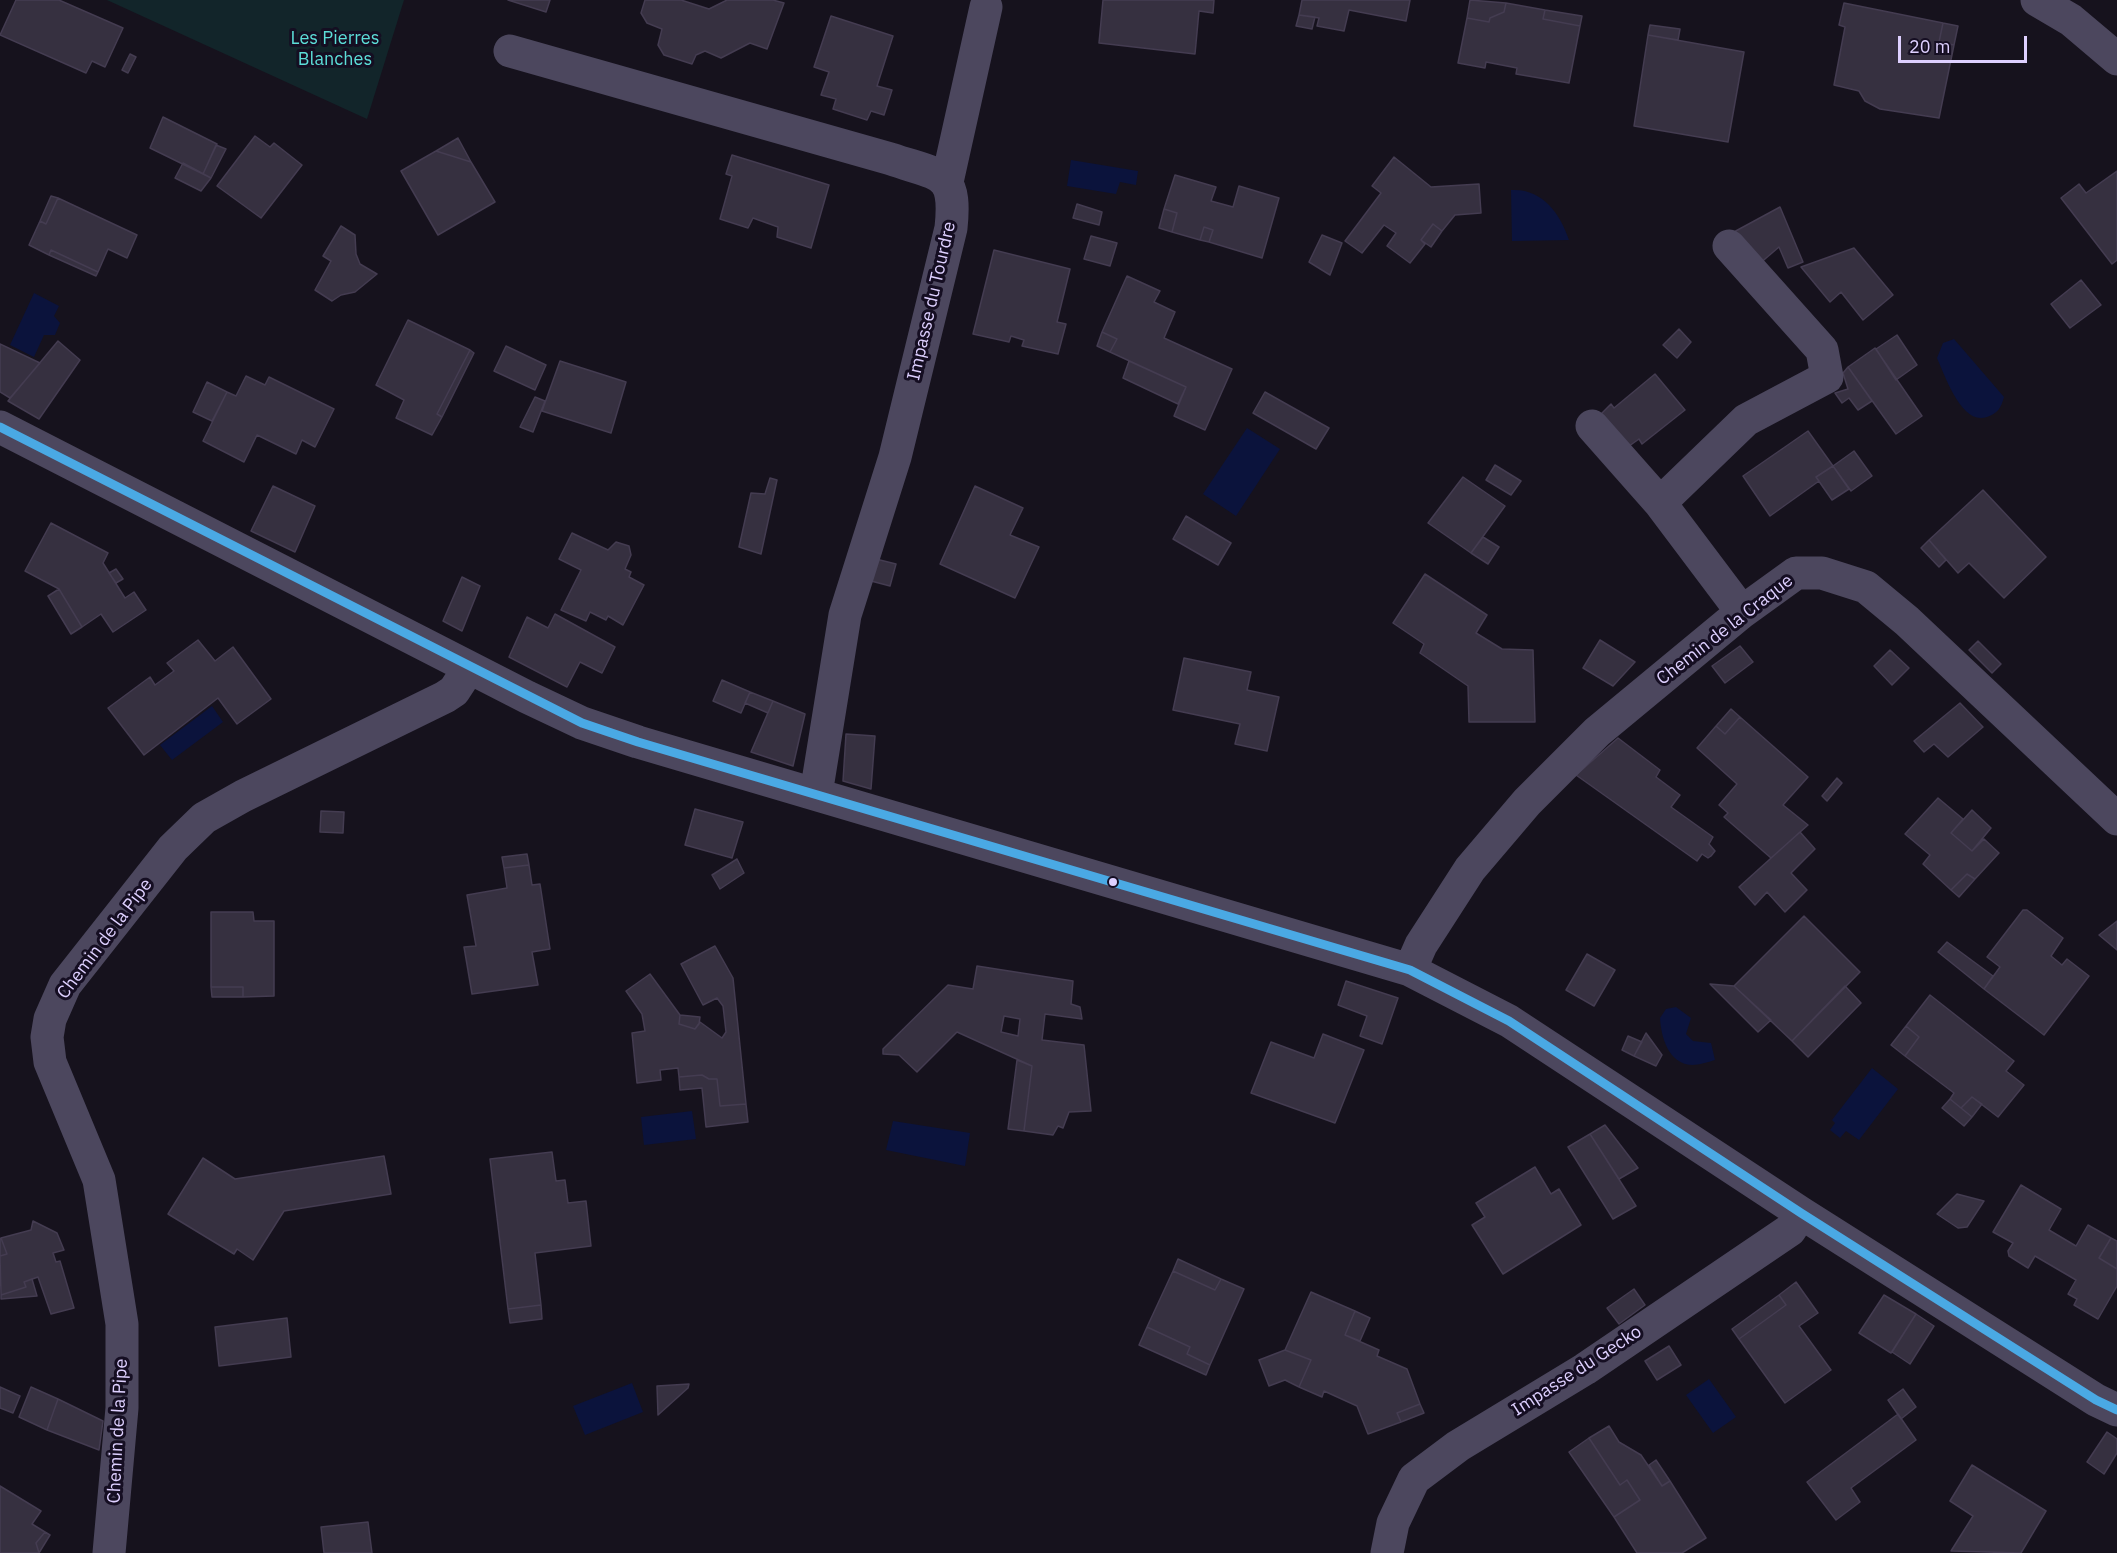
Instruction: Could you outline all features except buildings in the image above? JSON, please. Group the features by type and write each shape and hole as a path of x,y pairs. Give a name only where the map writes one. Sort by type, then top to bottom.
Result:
{"street":[{"path":"2037,0 2071,20 2117,58"},
{"path":"510,51 891,159 947,182 986,7"},
{"name":"Impasse du Tourdre","path":"816,794 846,615 895,457 951,228 954,202 947,182"},
{"path":"1660,503 1746,420 1827,376 1822,350 1729,246"},
{"path":"0,426 469,668 582,723 638,742 1410,970 1509,1021 1802,1213 2096,1400 2117,1410"},
{"path":"1592,426 1660,503 1742,612"},
{"name":"Chemin de la Craque","path":"1410,970 1421,945 1470,869 1527,802 1597,732 1742,612 1796,573 1822,573 1866,587 1907,621 2117,819"},
{"name":"Chemin de la Pipe","path":"109,1553 122,1408 123,1324 99,1180 50,1062 47,1037 57,1000 65,985 173,848 204,818 243,796 445,697 454,691 469,668"},
{"name":"Impasse du Gecko","path":"1387,1553 1393,1523 1414,1479 1458,1446 1585,1369 1790,1230 1802,1213"}],"green space":[{"name":"Les Pierres Blanches","path":"107,0 404,0 367,119"}],"shaded area":[{"path":"1071,160 1138,171 1136,185 1120,182 1116,194 1067,186"},
{"path":"1511,190 1532,193 1548,204 1561,221 1569,240 1512,241"},
{"path":"34,293 59,306 54,316 60,323 55,335 44,335 34,357 10,345"},
{"path":"1954,339 2004,397 2002,404 1994,414 1978,418 1970,414 1962,407 1950,387 1937,358 1943,343"},
{"path":"1247,428 1280,449 1236,516 1203,494"},
{"path":"212,706 223,722 172,760 160,745"},
{"path":"1676,1007 1691,1018 1686,1034 1693,1041 1711,1043 1715,1060 1692,1065 1684,1063 1677,1060 1667,1048 1660,1018 1666,1009"},
{"path":"1872,1068 1898,1089 1859,1140 1846,1131 1840,1138 1830,1130 1835,1123 1832,1120"},
{"path":"692,1111 696,1139 644,1145 641,1117"},
{"path":"893,1121 970,1133 965,1166 886,1150"},
{"path":"1709,1379 1736,1417 1713,1433 1686,1395"},
{"path":"632,1383 643,1412 585,1435 573,1406"}],"transit line":[{"path":"0,427 582,723 638,742 1410,970 1509,1021 1801,1213 2096,1400 2117,1410"}]}
